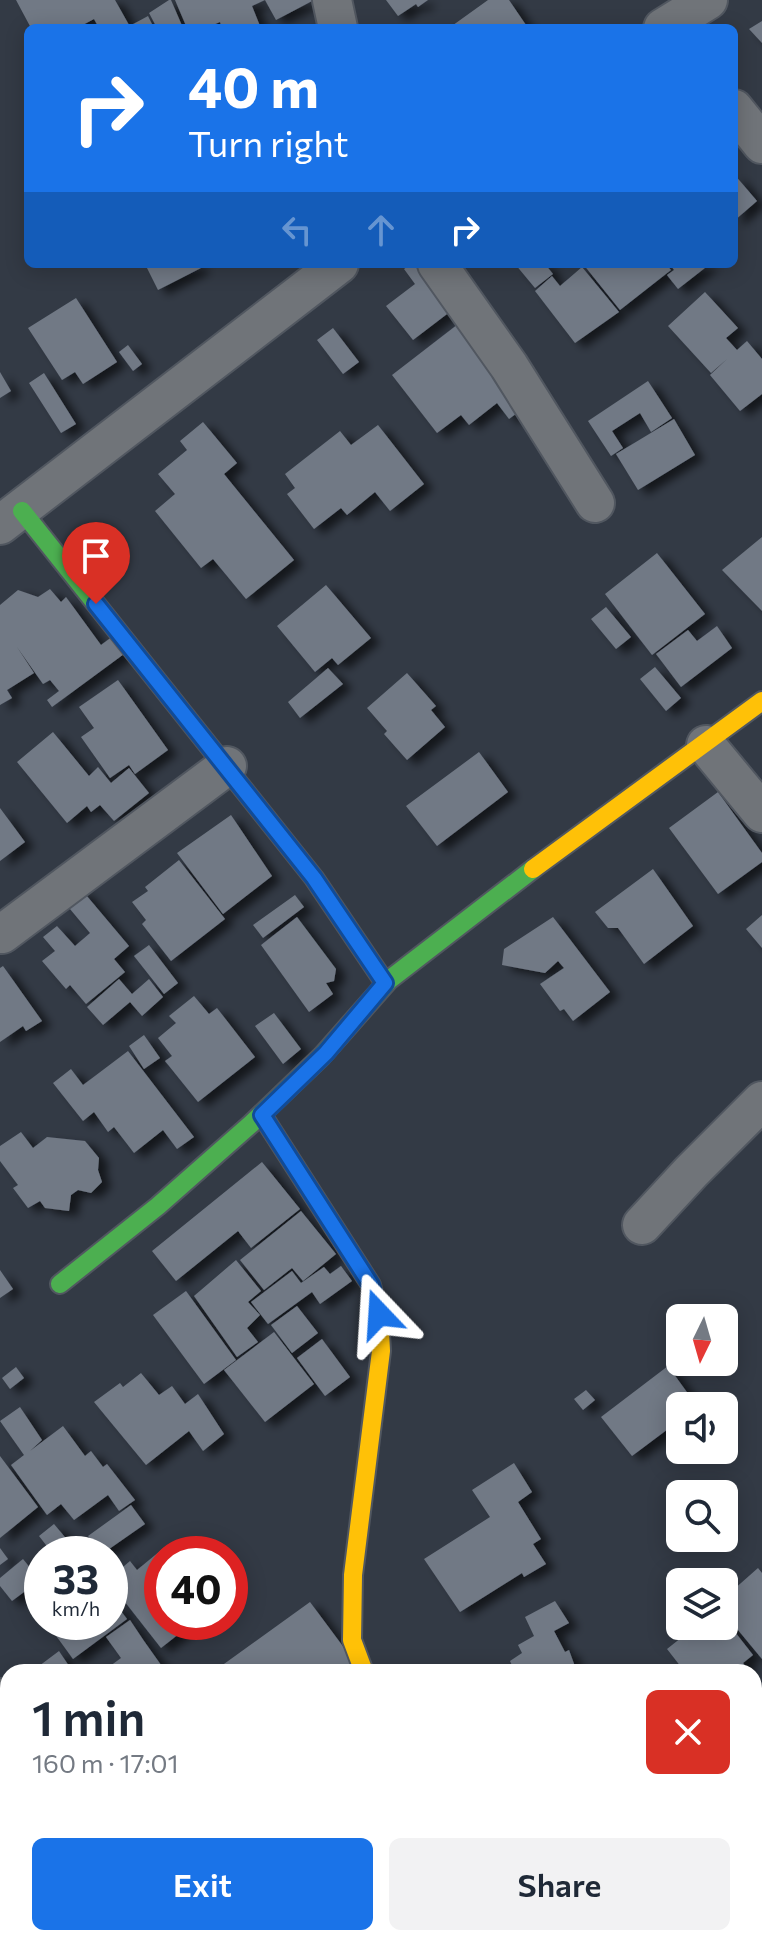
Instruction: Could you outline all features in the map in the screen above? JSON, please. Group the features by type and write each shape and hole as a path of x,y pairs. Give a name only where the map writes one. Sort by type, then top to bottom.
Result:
{"street":[{"path":"332,0 337,24"},
{"path":"671,24 708,0"},
{"path":"738,114 762,144"},
{"path":"334,268 11,518 227,766 314,878 385,983"},
{"path":"440,268 509,366 595,503"},
{"path":"60,1284 127,1234 262,1115 326,1053 385,983 470,915 762,701"},
{"path":"706,745 762,813"},
{"path":"2,934 227,766"},
{"path":"642,1225 762,1101"},
{"path":"262,1115 371,1285 379,1314 381,1351 353,1575 352,1640 360,1664"}],"building":[{"path":"16,0 115,0 128,24 97,24 94,19 85,24 29,24"},
{"path":"171,0 181,24 155,24 149,13"},
{"path":"175,0 265,0 252,6 259,24 185,24"},
{"path":"265,0 314,0 276,20"},
{"path":"386,0 428,0 398,16"},
{"path":"488,0 509,0 525,24 455,24"},
{"path":"148,16 152,24 133,24"},
{"path":"762,21 762,43 749,29"},
{"path":"738,179 757,201 738,218"},
{"path":"147,268 201,268 158,290"},
{"path":"445,268 468,298 413,340 386,306 415,284 404,269"},
{"path":"518,268 548,268 553,274 535,288"},
{"path":"583,268 619,312 575,343 535,291 552,276 560,286"},
{"path":"586,268 671,270 620,310"},
{"path":"673,268 705,268 678,289 667,275"},
{"path":"705,292 738,328 726,338 737,350 747,341 762,359 762,394 740,411 710,375 727,359 711,373 668,326"},
{"path":"76,298 117,362 83,384 75,372 62,380 28,328"},
{"path":"475,311 540,396 509,419 497,403 469,425 461,415 437,433 392,375"},
{"path":"333,328 359,362 343,374 317,340"},
{"path":"128,345 142,364 133,371 119,352"},
{"path":"0,372 11,391 0,398"},
{"path":"44,373 76,424 61,433 29,383"},
{"path":"648,381 672,418 651,432 640,413 612,431 623,448 611,456 588,421"},
{"path":"674,419 695,455 638,490 616,454"},
{"path":"203,422 237,463 224,474 294,560 246,599 213,559 201,568 155,511 175,494 158,474 187,450 180,441"},
{"path":"378,425 424,484 390,511 375,492 347,515 341,508 314,529 287,494 295,488 285,474 340,431 351,445"},
{"path":"762,537 762,611 722,570"},
{"path":"657,553 705,614 652,655 605,594"},
{"path":"326,585 371,638 338,665 332,658 315,672 277,626"},
{"path":"50,589 61,602 66,597 101,645 113,636 124,654 52,707 47,700 59,691 50,680 43,684 17,647 34,673 7,690 12,698 0,705 0,605 18,590 38,597"},
{"path":"606,607 631,637 616,649 591,619"},
{"path":"717,626 732,648 681,687 656,654 688,630 697,641"},
{"path":"655,667 681,698 666,711 640,679"},
{"path":"328,668 343,684 300,718 288,702"},
{"path":"407,673 436,706 431,710 445,727 407,760 367,708"},
{"path":"118,680 168,750 135,774 129,765 110,778 81,737 94,728 79,707"},
{"path":"53,732 89,776 98,767 111,783 129,768 149,793 114,821 100,805 91,812 87,806 67,823 17,762"},
{"path":"479,752 508,792 437,846 406,806"},
{"path":"718,792 762,853 762,862 718,894 669,828"},
{"path":"0,808 25,842 0,861"},
{"path":"231,815 272,876 223,914 177,853"},
{"path":"179,860 225,919 171,961 142,924 146,920 132,902 148,891 145,887"},
{"path":"653,869 693,926 644,964 618,928 608,928 595,912"},
{"path":"81,889 129,946 114,959 125,972 86,1004 70,985 66,989 42,961 55,951 43,937 57,926 75,946 90,933 65,903"},
{"path":"295,895 304,907 263,938 253,925"},
{"path":"762,915 762,948 746,929"},
{"path":"297,917 336,969 334,981 326,983 333,994 309,1012 261,945"},
{"path":"553,917 610,992 573,1021 564,1009 560,1011 540,984 564,968 558,961 545,973 502,965 504,949"},
{"path":"149,945 178,983 164,994 134,956"},
{"path":"3,966 42,1021 26,1031 23,1026 0,1042 0,968"},
{"path":"119,979 132,994 149,979 163,997 142,1016 130,1002 103,1025 87,1007"},
{"path":"194,996 209,1014 217,1008 255,1057 198,1102 165,1061 172,1056 158,1038 176,1023 169,1016"},
{"path":"274,1013 301,1049 283,1064 255,1026"},
{"path":"144,1035 160,1058 144,1069 129,1046"},
{"path":"128,1051 194,1137 177,1149 163,1130 134,1153 114,1127 108,1132 94,1112 83,1121 53,1083 71,1069 83,1085"},
{"path":"21,1132 33,1148 47,1137 85,1141 99,1158 98,1170 102,1182 91,1193 78,1190 71,1195 69,1211 45,1208 40,1201 28,1208 13,1188 18,1185 0,1161 0,1146"},
{"path":"262,1162 300,1209 251,1248 238,1231 176,1281 152,1251"},
{"path":"301,1211 336,1254 303,1281 292,1268 264,1290 240,1260"},
{"path":"236,1260 261,1291 248,1302 260,1315 247,1328 258,1342 237,1357 194,1296"},
{"path":"341,1266 352,1281 320,1304 312,1292 268,1324 251,1302 292,1271 301,1283 324,1267 330,1274"},
{"path":"0,1270 13,1289 0,1298"},
{"path":"186,1291 236,1360 204,1384 153,1315"},
{"path":"297,1306 318,1333 292,1353 271,1325"},
{"path":"274,1332 314,1384 265,1422 224,1370"},
{"path":"322,1339 350,1377 325,1396 297,1358"},
{"path":"16,1367 24,1378 10,1389 2,1378"},
{"path":"666,1368 666,1376 675,1376 687,1392 666,1392 666,1430 632,1456 601,1417"},
{"path":"141,1373 159,1395 172,1386 185,1404 198,1394 224,1434 203,1451 189,1431 146,1465 94,1402 120,1383 123,1387"},
{"path":"586,1390 595,1400 583,1410 574,1399"},
{"path":"20,1407 42,1440 30,1451 63,1426 85,1456 91,1451 103,1467 107,1464 135,1500 119,1511 108,1495 74,1520 61,1504 47,1515 11,1465 24,1455 0,1421"},
{"path":"0,1456 38,1507 0,1538"},
{"path":"514,1463 532,1492 518,1502 541,1539 533,1544 546,1564 524,1577 522,1573 460,1612 424,1559 490,1517 472,1490"},
{"path":"131,1505 145,1524 128,1536 88,1536"},
{"path":"54,1524 64,1536 39,1536"},
{"path":"0,1548 8,1559 0,1565"},
{"path":"24,1560 24,1592 12,1601 0,1586 0,1578"},
{"path":"130,1561 137,1570 144,1564 144,1626 128,1606 128,1563"},
{"path":"758,1568 762,1573 762,1659 738,1630 738,1586"},
{"path":"555,1601 569,1623 554,1631 565,1652 569,1650 574,1664 511,1664 510,1661 522,1653 518,1645 534,1636 525,1617"},
{"path":"310,1602 356,1664 224,1664"},
{"path":"130,1620 160,1664 113,1664 121,1658 108,1640 128,1640"},
{"path":"738,1636 753,1655 744,1664 679,1664 667,1649 678,1640 738,1640"},
{"path":"59,1640 99,1640 73,1659"},
{"path":"155,1640 171,1640 161,1648"},
{"path":"59,1651 68,1664 42,1664"}],"traffic: fast":[{"path":"22,511 314,878 385,983"},
{"path":"60,1284 158,1206 251,1124 322,1056 389,980 533,869"}],"traffic: slow":[{"path":"533,869 762,701"},
{"path":"262,1115 371,1285 379,1314 381,1351 353,1575 352,1640 361,1664"}],"route":[{"path":"96,604 314,878 385,983 326,1053 262,1115 371,1285 379,1314"}]}
